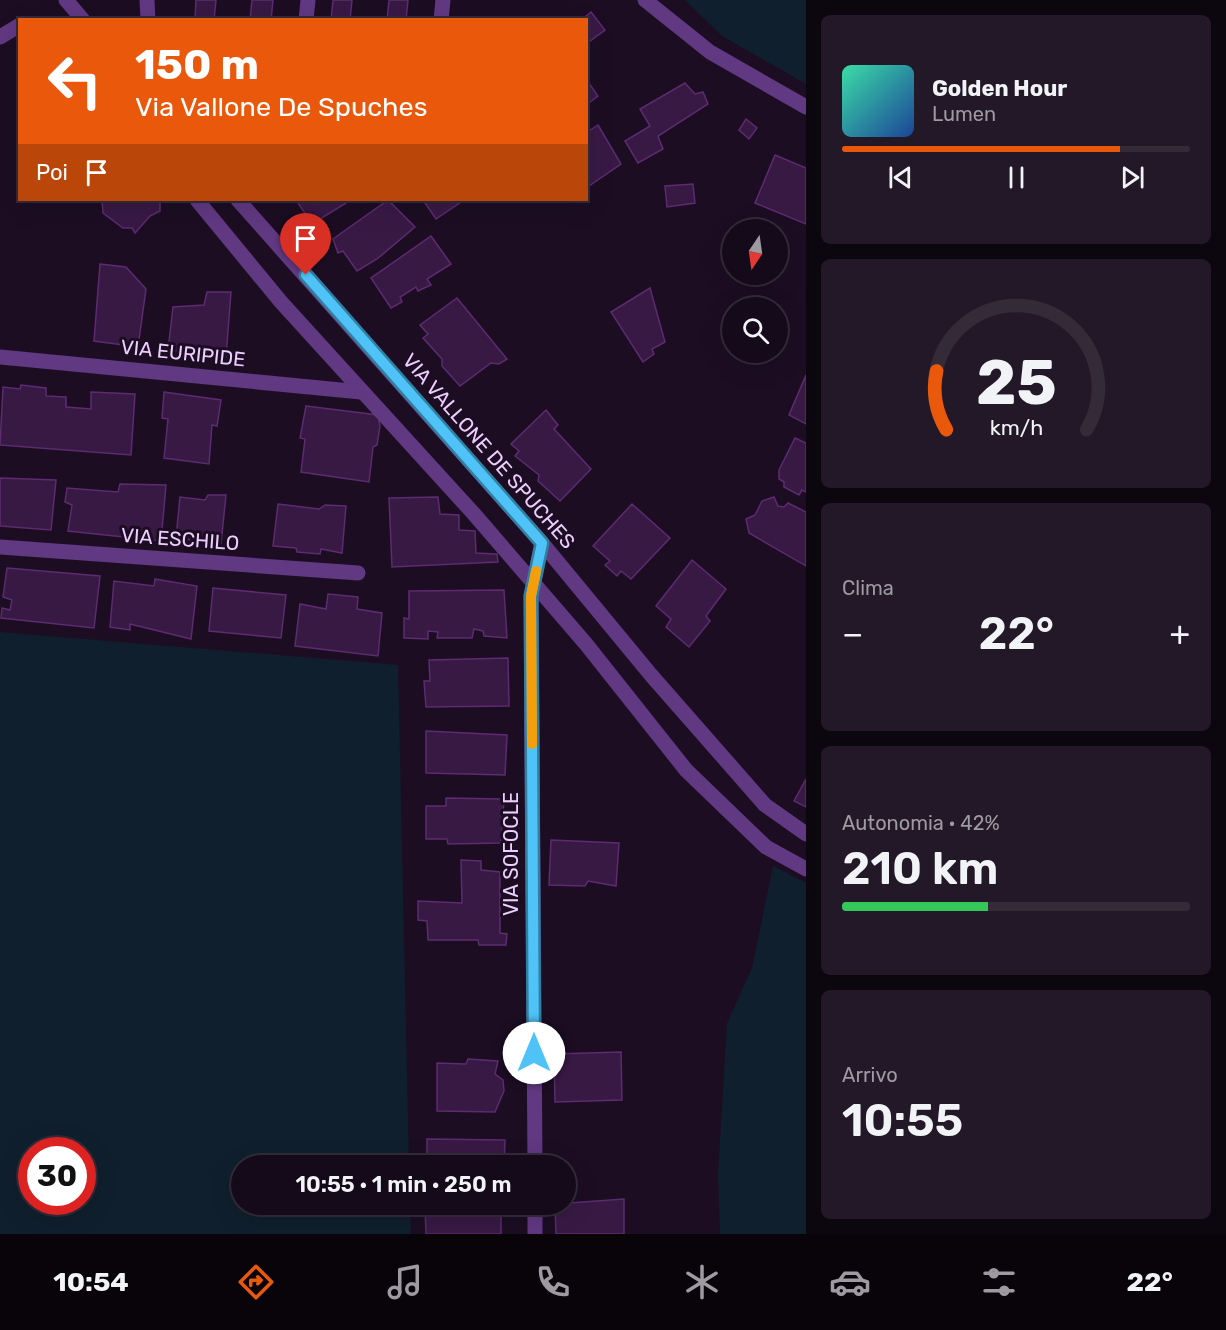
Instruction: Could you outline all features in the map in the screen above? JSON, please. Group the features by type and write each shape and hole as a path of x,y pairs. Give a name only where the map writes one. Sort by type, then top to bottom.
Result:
{"street":[{"path":"66,0 81,18"},
{"path":"147,0 148,18"},
{"path":"306,18 308,0"},
{"path":"441,18 442,0"},
{"path":"645,0 710,52 806,107"},
{"path":"0,37 18,26"},
{"path":"198,201 281,302 474,514 586,644 686,770 766,847 806,869"},
{"name":"VIA VALLONE DE SPUCHES","path":"239,201 542,543 651,675 765,805 806,834"},
{"name":"VIA EURIPIDE","path":"0,357 361,392"},
{"name":"VIA SOFOCLE","path":"535,1155 531,607 533,583 542,543"},
{"name":"VIA ESCHILO","path":"0,547 358,573"},
{"path":"535,1215 535,1234"}],"shaded area":[{"path":"685,0 806,0 806,84 722,36"},
{"path":"0,632 398,665 409,1155 231,1155 231,1215 410,1215 411,1234 0,1234"},
{"path":"773,866 806,883 806,1234 720,1234 718,1175 727,1023 752,968"}],"building":[{"path":"196,0 216,0 214,18 195,18"},
{"path":"252,0 273,0 271,18 250,18"},
{"path":"333,0 352,0 350,18 331,18"},
{"path":"389,0 408,0 406,18 387,18"},
{"path":"591,12 605,30 588,43 588,18 584,18"},
{"path":"588,82 598,96 588,104"},
{"path":"685,83 695,94 703,92 708,104 658,136 663,149 638,163 625,141 650,126 640,109"},
{"path":"746,119 757,128 749,139 739,130"},
{"path":"598,125 621,164 588,187 588,132"},
{"path":"775,155 806,168 806,224 755,203"},
{"path":"693,184 695,203 667,207 665,186"},
{"path":"102,201 160,201 160,211 150,216 135,233 132,228 123,228 103,213"},
{"path":"297,201 349,201 312,224"},
{"path":"387,201 415,227 377,259 357,271 343,251 338,253 333,239"},
{"path":"424,201 463,201 436,219"},
{"path":"431,236 451,264 427,279 431,285 418,291 416,287 400,297 402,302 391,308 371,278"},
{"path":"100,264 126,267 146,289 138,347 94,341"},
{"path":"650,288 665,342 652,349 654,354 643,362 611,312"},
{"path":"207,292 231,292 226,357 168,350 173,307 204,305"},
{"path":"457,298 507,359 499,364 491,363 460,386 442,366 442,359 423,338 428,334 420,325"},
{"path":"806,375 806,424 789,415"},
{"path":"21,385 46,388 46,396 66,397 66,407 91,409 91,392 135,394 131,455 0,445 3,387 20,389"},
{"path":"164,392 221,400 217,426 212,425 209,464 164,458 168,419 162,418"},
{"path":"306,406 378,415 380,426 377,445 373,447 369,482 301,472 305,439 300,438"},
{"path":"546,410 558,425 554,429 591,469 560,501 538,481 539,475 515,456 519,451 511,444"},
{"path":"795,438 806,443 806,492 802,490 799,495 784,487 784,482 779,479 779,470"},
{"path":"0,478 56,480 51,530 0,526"},
{"path":"120,484 166,485 161,541 68,531 72,505 65,502 67,488 118,492"},
{"path":"208,495 226,495 221,544 176,538 180,497 205,500"},
{"path":"438,497 440,514 459,515 459,530 475,531 476,553 497,554 498,562 392,567 389,498"},
{"path":"774,497 778,506 784,507 788,503 806,512 806,566 749,533 746,519 755,515 762,501"},
{"path":"278,504 319,509 325,505 346,506 342,553 321,549 320,554 297,552 296,548 273,546"},
{"path":"632,504 670,538 631,579 621,571 617,576 605,565 610,561 593,546"},
{"path":"692,560 726,589 706,616 710,621 689,647 666,627 671,619 656,606"},
{"path":"7,568 100,576 94,628 1,618 2,608 10,610 12,600 3,597"},
{"path":"155,579 197,586 191,639 130,624 130,630 110,627 114,581 154,586"},
{"path":"213,588 286,595 281,638 209,631"},
{"path":"504,590 507,638 484,636 483,631 474,629 472,638 437,638 438,632 428,631 428,639 404,638 404,618 409,619 409,591"},
{"path":"328,594 358,597 357,609 382,613 378,656 295,646 300,604 326,609"},
{"path":"508,658 509,706 426,707 424,681 430,681 429,660"},
{"path":"426,731 507,735 505,775 426,773"},
{"path":"806,779 806,807 794,801"},
{"path":"446,798 504,799 501,843 448,844 447,839 426,839 426,806 446,806"},
{"path":"551,840 619,843 616,886 588,881 585,886 549,885"},
{"path":"461,860 481,861 481,870 500,872 500,933 507,934 506,945 479,945 478,940 428,940 427,921 418,920 418,901 462,903"},
{"path":"621,1052 622,1100 555,1102 554,1054"},
{"path":"468,1059 498,1061 495,1074 503,1080 504,1091 495,1112 437,1111 437,1063 466,1064"},
{"path":"427,1139 505,1140 504,1155 427,1155"},
{"path":"624,1199 624,1234 556,1234 555,1215 576,1215 576,1202"},
{"path":"425,1215 501,1215 501,1234 426,1234"}],"slow traffic":[{"path":"532,744 531,596 536,571"}],"route":[{"path":"306,275 542,543 531,596 534,1053"}]}
